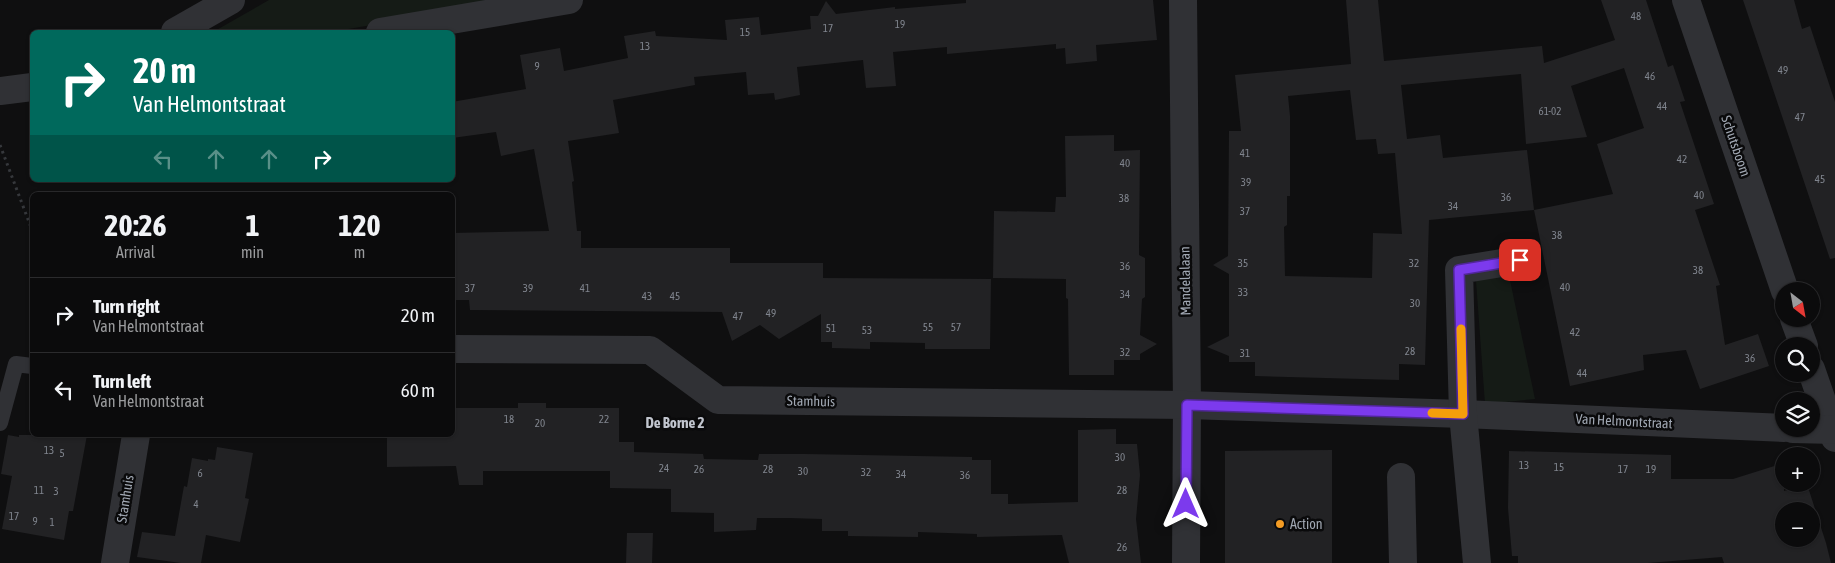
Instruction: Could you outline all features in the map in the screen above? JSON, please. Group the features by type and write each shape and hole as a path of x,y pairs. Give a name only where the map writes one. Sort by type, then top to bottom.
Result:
{"street":[{"path":"179,30 232,0"},
{"path":"392,30 570,0"},
{"name":"Mandelalaan","path":"1183,0 1187,405 1186,563"},
{"name":"Schutsboom","path":"1686,0 1782,282"},
{"path":"0,91 30,87"},
{"path":"1477,563 1463,414 1459,270 1520,260"},
{"name":"Stamhuis","path":"455,349 650,350 718,400 1187,405"},
{"path":"1816,382 1834,433 1820,432"},
{"name":"Van Helmontstraat","path":"1187,405 1463,414 1775,428"},
{"name":"Stamhuis","path":"115,563 136,437"},
{"path":"1401,477 1402,563"}],"lane":[{"path":"0,423 16,364 30,366"}],"path":[{"path":"0,145 30,225"}],"shaded area":[{"path":"269,0 517,0 343,30 216,30"},
{"path":"1507,266 1535,399 1485,404 1475,267"}],"building":[{"path":"966,0 1153,0 1157,40 1096,45 1097,61 1066,64 1065,48 1056,49 1056,44 947,54 947,47 893,52 896,86 866,88 863,60 797,67 800,95 775,100 774,93 748,95 746,72 694,77 695,85 613,100 619,133 568,141 574,181 572,182 577,231 581,231 581,248 730,248 730,263 823,263 823,278 991,279 990,349 925,349 925,343 870,342 870,349 832,348 832,342 821,342 821,314 779,339 760,325 732,341 722,312 470,310 469,300 455,300 455,233 549,231 534,149 501,156 496,132 455,138 455,101 526,89 520,55 560,48 564,71 628,58 624,36 655,31 656,36 727,40 725,20 759,17 761,35 811,29 810,16 818,16 826,1 836,14 895,7 895,9 966,3"},
{"path":"1346,0 1378,0 1384,61 1542,46 1544,63 1615,40 1601,0 1646,0 1668,67 1673,65 1685,101 1680,102 1714,204 1695,210 1720,285 1716,286 1725,345 1758,334 1769,366 1700,389 1686,350 1643,355 1644,370 1570,386 1534,210 1429,220 1425,365 1399,364 1399,380 1255,376 1255,362 1229,362 1229,356 1207,347 1229,336 1229,274 1213,265 1228,256 1229,131 1241,131 1235,75 1351,64","holes":["1624,68 1644,128 1597,144 1613,194 1534,210 1527,150 1443,158 1440,135 1407,139 1401,85 1521,74 1526,144 1587,137 1571,86","1350,90 1356,140 1376,139 1378,154 1395,153 1402,234 1373,233 1372,278 1285,276 1284,227 1287,225 1287,196 1290,196 1290,116 1288,96"]},
{"path":"1743,0 1794,0 1802,29 1810,26 1835,102 1835,258 1830,259"},
{"path":"1114,135 1114,151 1140,150 1139,255 1145,258 1145,297 1142,299 1140,335 1157,344 1140,354 1140,360 1114,360 1114,375 1069,375 1066,279 993,278 994,211 1055,212 1056,197 1066,197 1065,136"},
{"path":"518,403 546,403 546,408 619,408 619,442 634,442 634,452 703,454 704,459 758,460 759,454 805,454 972,457 972,460 991,460 991,494 1008,494 1008,504 1078,502 1078,430 1116,429 1116,444 1137,444 1140,475 1136,519 1141,563 1069,563 1062,535 977,537 977,534 918,532 918,537 848,536 848,531 822,531 822,519 789,518 757,518 756,530 714,532 714,513 671,512 671,489 610,488 610,471 483,471 483,485 459,485 456,466 387,467 387,437 455,437 455,408 518,408"},
{"path":"8,435 19,437 19,435 30,435 30,437 87,437 73,511 69,511 64,540 2,529 12,476 1,474"},
{"path":"217,447 253,453 245,498 249,499 240,542 206,535 201,563 181,563 137,557 142,532 175,536 184,486 187,487 192,458 208,461 208,459 215,460"},
{"path":"1332,450 1332,563 1225,563 1225,451"},
{"path":"1509,451 1671,455 1671,479 1733,479 1775,466 1775,492 1810,492 1813,502 1775,502 1775,547 1820,547 1820,524 1831,563 1724,563 1722,557 1648,563 1518,563 1518,556 1512,556 1508,508"},
{"path":"627,533 653,533 652,563 626,563"}],"slow traffic":[{"path":"1432,413 1463,414 1461,329"}],"place":[{"name":"Action","path":"1280,524"}],"district":[{"name":"De Borne 2","path":"675,422"}],"route":[{"path":"1186,504 1187,405 1463,414 1459,270 1520,260"}]}
